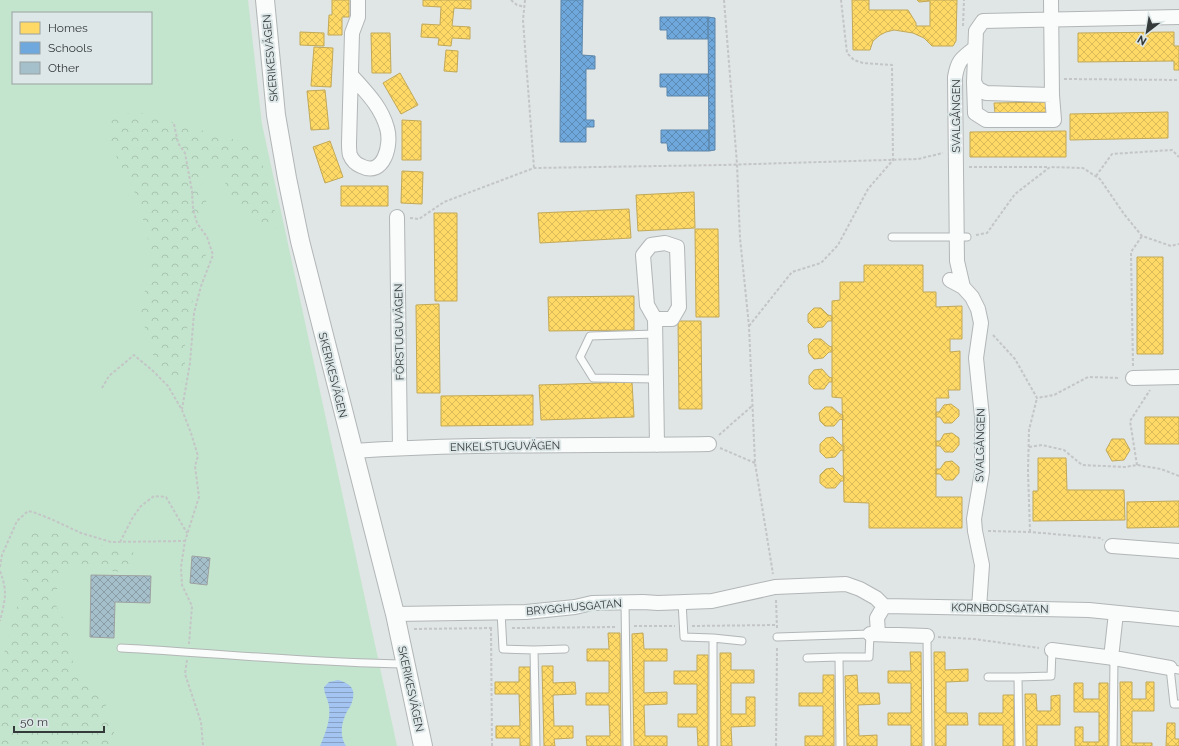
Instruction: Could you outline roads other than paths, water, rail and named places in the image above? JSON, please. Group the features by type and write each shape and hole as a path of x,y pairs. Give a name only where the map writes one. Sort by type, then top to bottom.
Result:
{"street":[{"name":"SKERIKESVÄGEN","path":"265,0 276,115 287,178 313,296 395,614 423,746"},
{"path":"351,74 378,107 388,129 388,147 385,157 380,164 372,168 364,167 353,160 349,154 348,143 352,33 358,17 358,0"},
{"path":"1051,0 1051,20 1052,95 1054,120 986,120 975,113 974,82 976,31 983,21 1051,20 1179,17"},
{"name":"SVALGÅNGEN","path":"963,287 957,261 962,237 956,153 955,77 957,65 962,58 975,48"},
{"path":"974,82 978,89 986,94 1052,95"},
{"name":"FÖRSTUGUVÄGEN","path":"397,216 400,448"},
{"path":"655,319 672,319 679,307 677,248 665,243 651,245 643,254 647,305 655,319 657,445"},
{"name":"SVALGÅNGEN","path":"950,280 963,287 972,297 978,309 981,323 976,358 982,417 982,472 974,519 982,565 979,608"},
{"path":"1133,378 1179,377"},
{"name":"ENKELSTUGUVÄGEN","path":"353,451 400,448 709,444"},
{"path":"1112,546 1179,551"},
{"name":"BRYGGHUSGATAN","path":"395,614 526,612 575,607 592,603 712,601 775,587 846,584 860,589 876,598 884,606"},
{"path":"884,606 877,618 874,634 927,636"},
{"name":"KORNBODSGATAN","path":"884,606 1089,610 1179,619"},
{"path":"1112,658 1116,613"},
{"path":"1052,650 1112,658 1175,669"}],"lane":[{"path":"892,236 962,237"},
{"path":"655,334 590,336 580,357 593,378 656,379"},
{"path":"625,602 627,746"},
{"path":"682,602 684,637 742,641"},
{"path":"501,612 503,649 565,649"},
{"path":"777,638 874,634 869,657 807,658"},
{"path":"927,636 928,746"},
{"path":"713,638 713,746"},
{"path":"121,648 360,664 406,664"},
{"path":"534,650 536,746"},
{"path":"988,677 1051,676 1052,650"},
{"path":"838,657 840,746"},
{"path":"1112,658 1114,746"},
{"path":"1175,669 1174,704 1179,704"},
{"path":"1018,676 1019,746"}],"water":[{"path":"338,680 347,683 352,688 353,692 353,700 345,715 342,727 342,735 346,746 320,746 327,727 329,716 329,706 324,687 329,682"}]}
